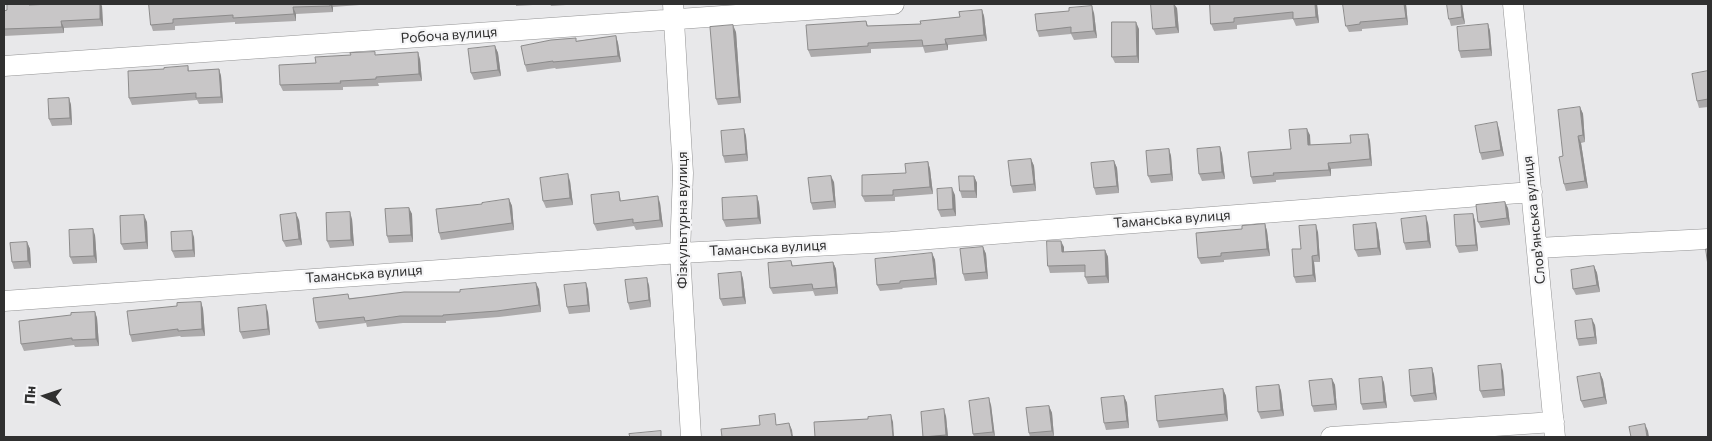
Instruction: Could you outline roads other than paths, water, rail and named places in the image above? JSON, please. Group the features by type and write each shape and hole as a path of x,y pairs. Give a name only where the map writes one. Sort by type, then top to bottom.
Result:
{"street":[{"name":"Робоча вулиця","path":"4,66 674,12 894,4"},
{"name":"Слов'янська вулиця","path":"1513,4 1554,429"},
{"name":"Фізкультурна вулиця","path":"674,12 683,173 680,253 691,437"},
{"name":"Таманська вулиця","path":"4,301 680,253 891,242 1532,192"},
{"path":"1537,248 1708,238"},
{"path":"1330,437 1554,429"}]}
